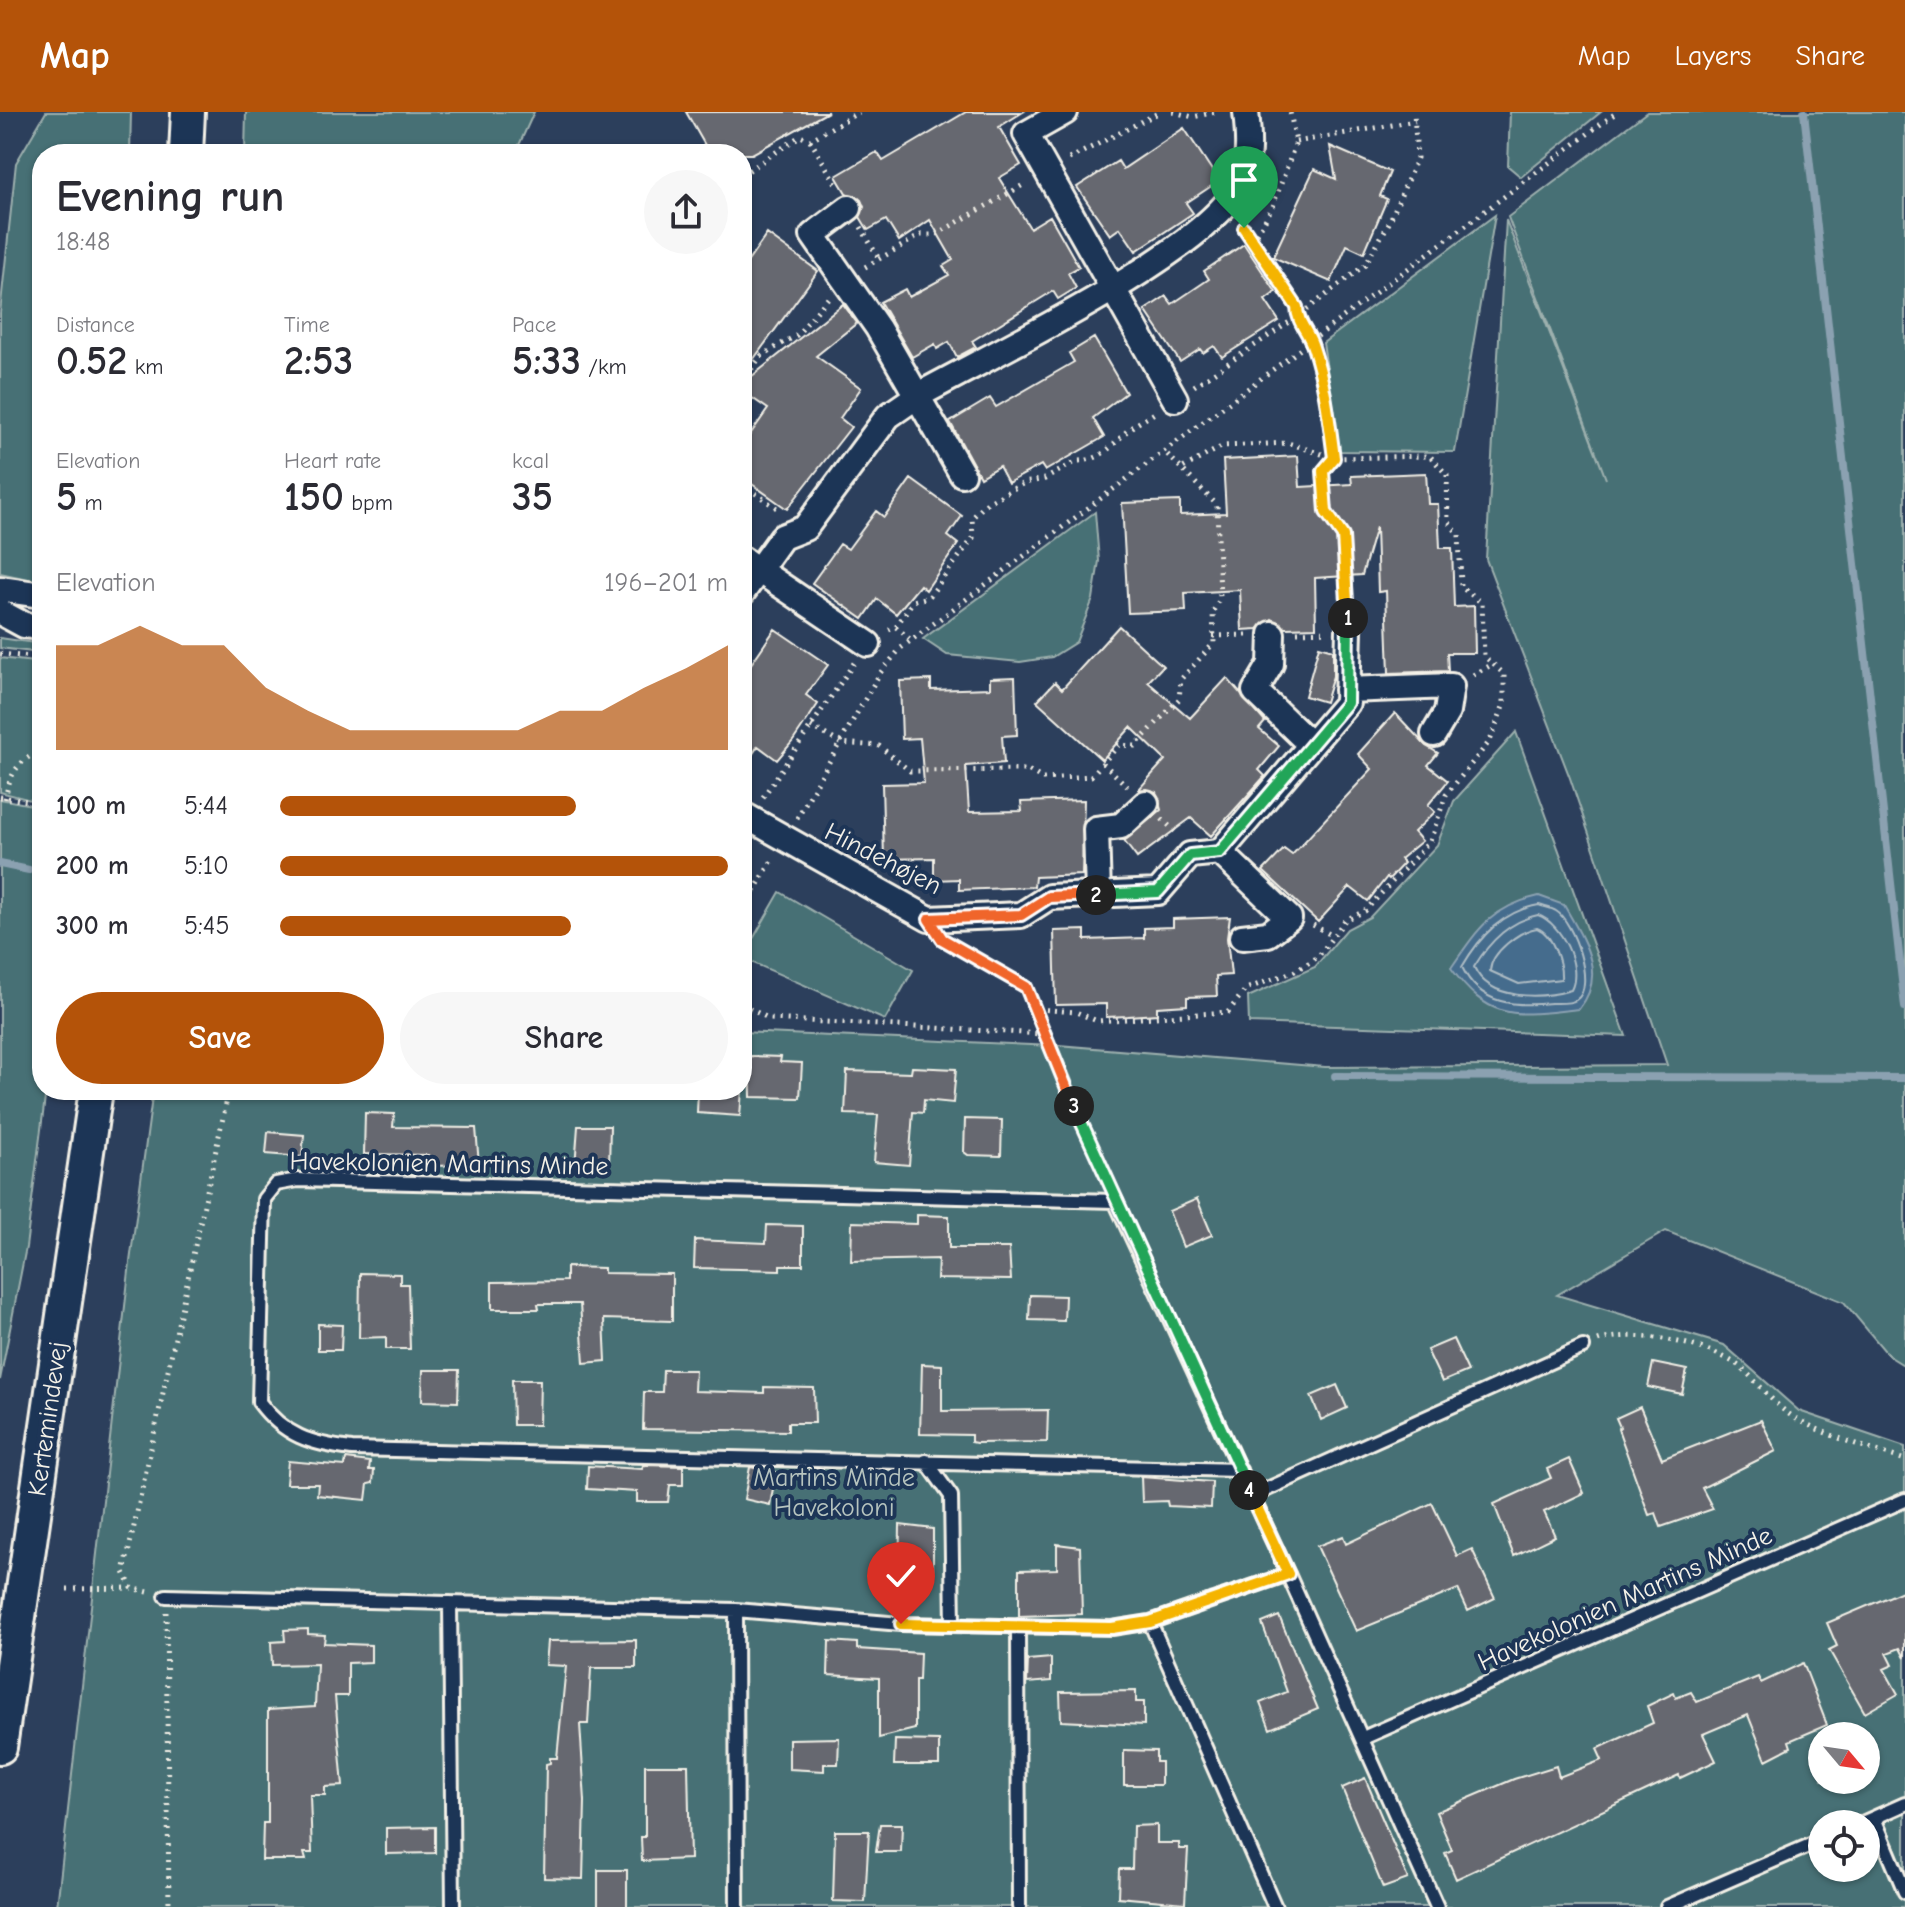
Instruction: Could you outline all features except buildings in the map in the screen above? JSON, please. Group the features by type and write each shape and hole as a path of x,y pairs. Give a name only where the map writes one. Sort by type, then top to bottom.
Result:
{"main road":[{"path":"186,144 188,112"},
{"name":"Kertemindevej","path":"0,1747 95,1100"}],"street":[{"path":"1065,112 1026,134 1175,399"},
{"path":"752,562 782,537 805,528 888,416 917,396 1113,287 1178,247 1224,208 1245,172 1250,144 1246,112"},
{"path":"849,208 813,235 917,396 962,474"},
{"path":"752,565 868,644"},
{"path":"0,589 32,594"},
{"path":"0,612 32,626"},
{"path":"1242,937 1268,934 1289,918 1220,852 1347,703 1349,630"},
{"path":"1272,634 1271,664 1255,691 1311,745"},
{"path":"1347,690 1451,686 1447,712 1434,734"},
{"path":"1098,895 1096,829 1121,826 1146,803"},
{"name":"Hindehøjen","path":"752,809 785,839 929,919 1021,915 1049,897 1158,892 1190,855 1220,852"}],"lane":[{"name":"Havekolonien Martins Minde","path":"1115,1201 298,1180 276,1184 264,1199 259,1402 274,1423 315,1444 352,1449 1240,1470"},
{"path":"1115,1201 1363,1738 1437,1907"},
{"path":"1252,1496 1583,1347"},
{"path":"926,1461 951,1496 953,1625"},
{"name":"Havekolonien Martins Minde","path":"1363,1738 1905,1500"},
{"path":"166,1596 736,1610 953,1625 1112,1628 1150,1622 1288,1574"},
{"path":"450,1603 453,1907"},
{"path":"736,1610 737,1907"},
{"path":"1150,1622 1275,1907"},
{"path":"1018,1626 1019,1907"},
{"path":"1880,1815 1905,1804"},
{"path":"1880,1832 1905,1892"},
{"path":"1667,1907 1808,1846"}],"path":[{"path":"752,168 800,136 810,140 859,112"},
{"path":"752,368 761,356 797,335 844,279 921,235 935,235 1160,112"},
{"path":"1173,112 1193,117 1216,112"},
{"path":"1252,241 1273,206 1296,142 1290,112"},
{"path":"752,807 874,635 896,627 913,601 929,597 973,538 972,518 987,503 1077,461 1090,461 1297,317 1365,265 1389,223 1417,158 1414,112"},
{"path":"752,895 880,673 911,640 1617,112"},
{"path":"1296,142 1415,121"},
{"path":"1224,208 1252,241 1297,307 1297,317 1312,342 1324,387 1334,458 1323,471 1326,512 1343,536 1349,630"},
{"path":"811,726 840,743 879,746 910,771 1028,770 1043,779 1091,776 1119,745 1135,746 1179,699 1181,679 1214,643 1213,611 1220,599 1217,505 1165,452"},
{"path":"752,491 805,528"},
{"path":"896,627 911,640"},
{"path":"0,654 32,657"},
{"path":"32,755 22,760 9,778 2,798 32,802"},
{"path":"929,919 942,939 1026,987 1038,1009 1043,1034 1115,1201"},
{"path":"752,1010 770,1019 1043,1034"},
{"path":"132,1588 124,1572 227,1100"},
{"path":"1583,1347 1613,1335 1700,1348 1740,1367 1794,1417 1836,1438 1905,1460"},
{"path":"67,1589 132,1588 166,1596 169,1907"}],"green space":[{"path":"46,112 131,112 130,144 32,144 32,580 0,573 0,313 16,163"},
{"path":"246,112 534,112 520,144 245,144"},
{"path":"1510,112 1601,112 1521,177 1508,166"},
{"name":"Martins Minde Havekoloni","path":"1647,112 1905,112 1905,1366 1889,1356 1844,1302 1666,1231 1557,1295 1724,1345 1799,1411 1905,1447 1905,1907 57,1907 130,1262 152,1100 752,1100 752,1032 1054,1046 1089,1122 1057,1045 1325,1067 1667,1065 1570,778 1486,559 1506,220 1606,479 1508,217"},
{"path":"1495,215 1455,452 1339,451 1323,343"},
{"path":"1095,512 1099,561 1093,599 1076,642 1052,657 1020,662 947,655 923,639"},
{"path":"0,638 32,643 32,652 0,648"},
{"path":"0,658 32,662 32,800 0,792"},
{"path":"1516,732 1626,1036 1249,1023 1248,997 1315,967 1347,929 1370,917 1437,845 1454,801"},
{"path":"0,799 32,805 32,1100 45,1100 26,1247 0,1380"},
{"path":"780,892 913,970 885,1020 752,962 752,941"}],"water":[{"path":"1539,896 1564,905 1590,957 1592,983 1579,1009 1507,1012 1479,999 1451,968 1478,931 1497,913"}],"waterway":[{"path":"1804,112 1905,1007"},
{"path":"0,864 29,870"},
{"path":"1335,1076 1905,1078"}],"route":[{"path":"901,1624 1112,1628 1150,1622 1288,1574 1115,1201 1043,1034 1038,1009 1026,987 942,939 929,919 1021,915 1049,897 1158,892 1190,855 1220,852 1347,703 1349,630 1343,536 1326,512 1323,471 1334,458 1324,387 1312,342 1297,317 1297,307 1244,228"}]}
